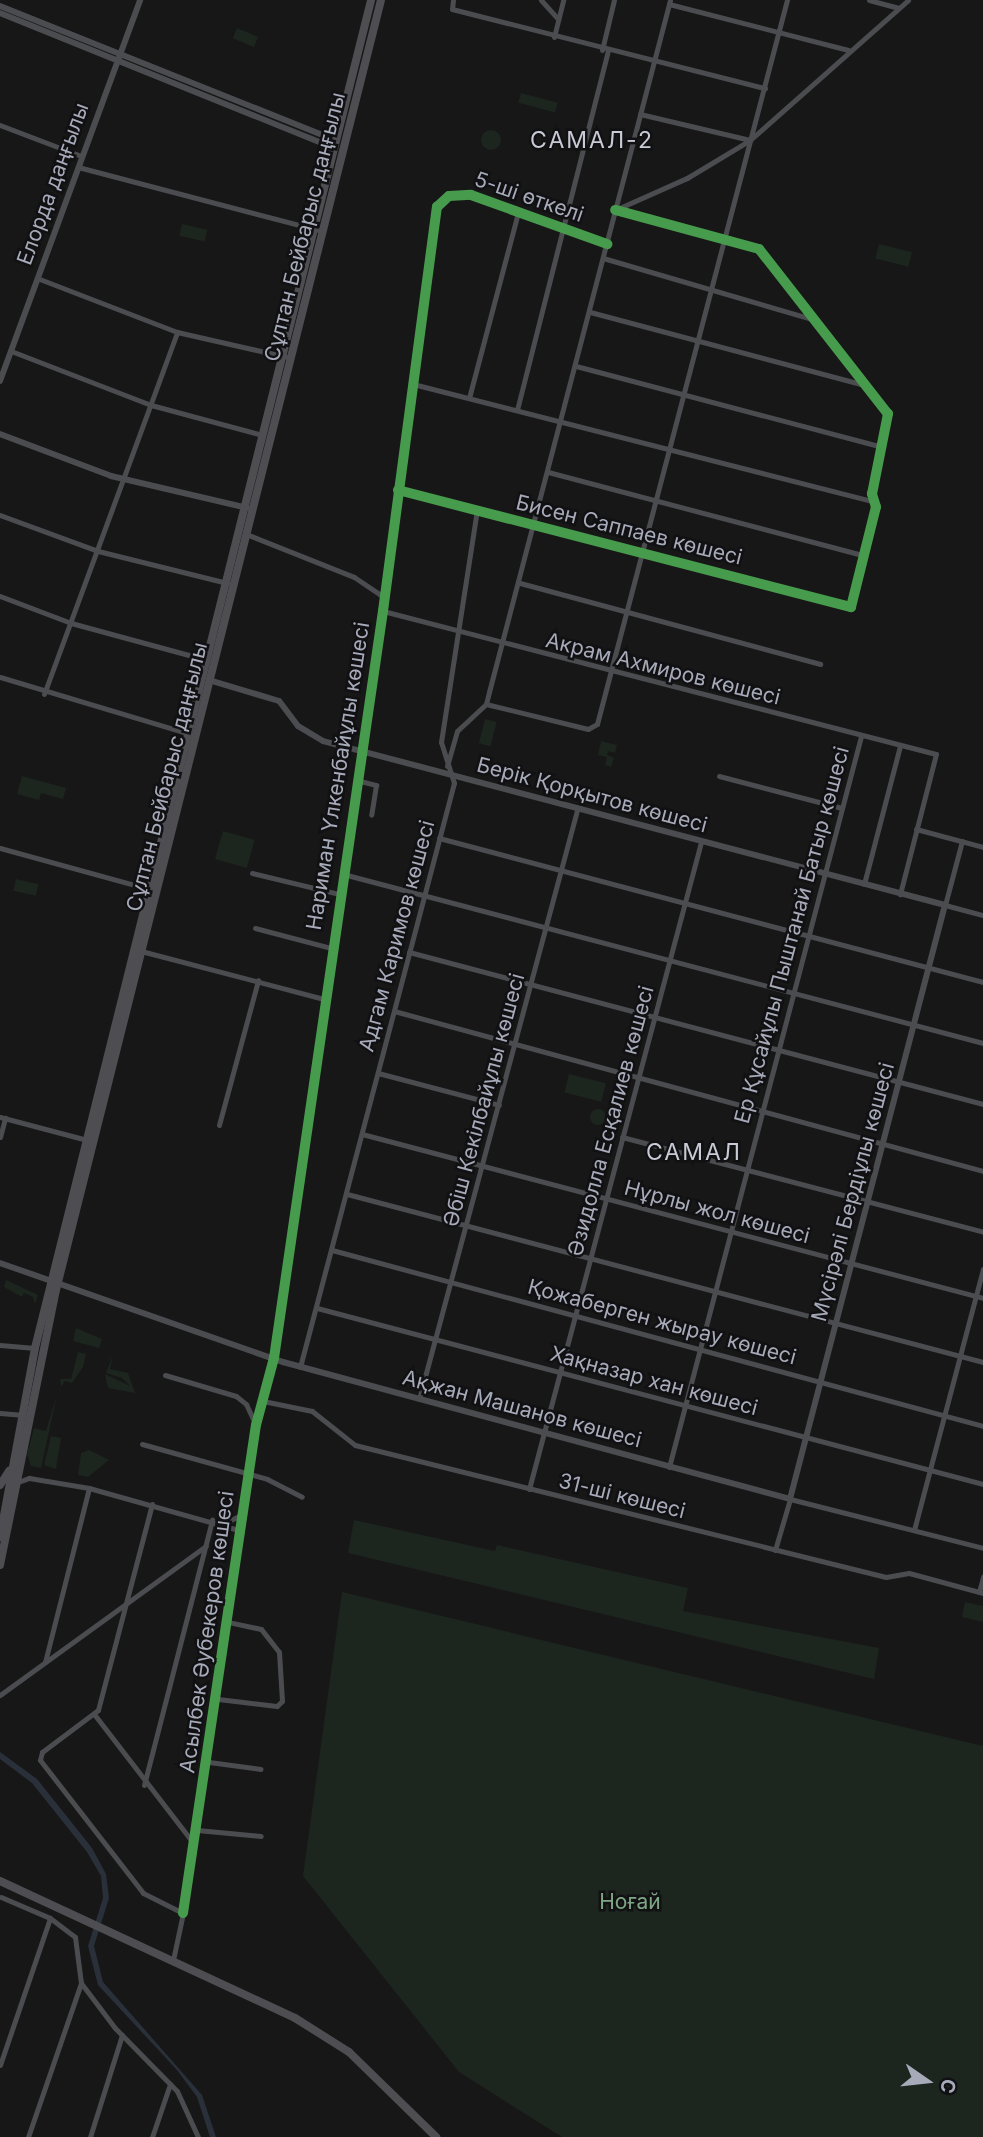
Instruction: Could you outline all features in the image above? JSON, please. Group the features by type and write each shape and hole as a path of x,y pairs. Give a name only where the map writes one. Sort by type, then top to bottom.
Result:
{"main road":[{"name":"Сұлтан Бейбарыс даңғылы","path":"318,230 330,158 371,0"},
{"name":"Сұлтан Бейбарыс даңғылы","path":"0,1565 14,1483 74,1204 192,734 226,583 248,509 318,230 381,0"},
{"name":"Сұлтан Бейбарыс даңғылы","path":"192,734 209,680 246,534 262,435 286,357"},
{"name":"Сұлтан Бейбарыс даңғылы","path":"90,1141 141,951 152,890"},
{"name":"Сұлтан Бейбарыс даңғылы","path":"0,1537 14,1483 13,1458 35,1348 55,1283"},
{"path":"0,1486 13,1458"},
{"path":"3,1882 173,1960 325,2036 384,2083 436,2137"}],"street":[{"name":"Елорда даңғылы","path":"0,381 140,0"},
{"path":"453,0 452,9 653,63 765,88"},
{"path":"541,0 558,19"},
{"path":"554,37 563,0"},
{"path":"517,410 564,228 614,0"},
{"path":"486,704 588,729 597,724 787,0"},
{"path":"869,0 898,8"},
{"path":"615,210 687,178 750,140 848,50 908,0"},
{"path":"447,766 460,725 486,704 520,583 670,2 848,50"},
{"path":"0,6 322,143 330,158"},
{"path":"0,13 325,136 339,127"},
{"path":"640,114 750,140"},
{"path":"0,125 81,156"},
{"path":"78,167 318,230"},
{"name":"5-ші өткелі","path":"440,201 471,195 607,244"},
{"name":"Нариман Үлкенбайұлы көшесі","path":"274,1358 440,201"},
{"path":"548,472 863,555 876,507 873,501 888,414 759,249 615,210"},
{"path":"469,398 518,212"},
{"path":"603,258 814,319"},
{"path":"37,278 177,332 286,357"},
{"path":"590,312 865,386"},
{"path":"44,694 177,332"},
{"path":"11,351 151,405 262,435"},
{"path":"576,366 882,447"},
{"path":"413,383 873,501"},
{"path":"0,434 123,479 248,509"},
{"name":"Бисен Саппаев көшесі","path":"398,490 851,607 863,555"},
{"name":"Адгам Каримов көшесі","path":"300,1367 454,783 441,742 477,510"},
{"path":"0,515 98,551 226,583"},
{"path":"246,534 354,577 385,598"},
{"path":"520,583 820,664"},
{"path":"0,596 71,623 207,660"},
{"name":"Акрам Ахмиров көшесі","path":"383,611 460,628 503,643 612,672 936,754 916,829"},
{"path":"0,677 44,694 192,734"},
{"name":"Берік Қорқытов көшесі","path":"209,680 278,701 307,733 361,752 983,915"},
{"name":"Ер Құсайұлы Пыштанай Батыр көшесі","path":"669,1467 861,736"},
{"path":"864,884 900,746"},
{"path":"719,776 842,808"},
{"path":"356,780 376,785 371,815"},
{"name":"Әбіш Кекілбайұлы көшесі","path":"419,1399 577,810"},
{"path":"900,894 916,829 983,847"},
{"path":"439,838 983,982"},
{"name":"Мүсірәлі Бердіұлы көшесі","path":"775,1550 822,1382 962,841"},
{"name":"Әзидолла Есқалиев көшесі","path":"529,1489 701,842"},
{"path":"0,848 152,890"},
{"path":"252,873 339,894"},
{"path":"343,874 983,1043"},
{"path":"256,928 331,948"},
{"path":"141,951 324,999"},
{"path":"409,952 983,1104"},
{"path":"219,1125 258,980"},
{"path":"394,1011 983,1171"},
{"path":"378,1073 499,1105"},
{"path":"0,1137 2,1118 90,1141"},
{"name":"Нұрлы жол көшесі","path":"362,1134 983,1298"},
{"path":"622,1138 983,1232"},
{"path":"347,1194 983,1362"},
{"name":"Қожаберген жырау көшесі","path":"332,1250 983,1426"},
{"name":"Ақжан Машанов көшесі","path":"0,1263 300,1367 669,1467 983,1548"},
{"path":"914,1530 983,1269"},
{"name":"Хақназар хан көшесі","path":"317,1308 983,1484"},
{"path":"0,1345 35,1348"},
{"name":"Асылбек Әубекеров көшесі","path":"173,1960 209,1762 256,1425 274,1358"},
{"name":"31-ші көшесі","path":"165,1375 224,1392 246,1404 312,1411 355,1445 886,1577 909,1573 981,1592"},
{"path":"246,1404 256,1425"},
{"path":"0,1413 21,1415"},
{"path":"142,1444 249,1475 302,1497"},
{"path":"0,1486 29,1478 89,1488 223,1522 242,1531"},
{"path":"45,1662 89,1488"},
{"path":"152,1504 94,1714 40,1756 42,1766 143,1893 183,1913"},
{"path":"223,1522 244,1514"},
{"path":"145,1785 212,1520"},
{"path":"0,1695 206,1546"},
{"path":"981,1592 983,1577"},
{"path":"218,1699 277,1706 282,1701 279,1652 261,1629 229,1622"},
{"path":"94,1714 145,1785 195,1845"},
{"path":"209,1762 261,1769"},
{"path":"197,1830 261,1836"},
{"path":"3,1882 1,1898 50,1918 75,1937 80,1983 28,2137"},
{"path":"0,2065 50,1918"},
{"path":"80,1983 122,2035 185,2102 198,2137"},
{"path":"90,2137 122,2035"},
{"path":"152,2137 170,2084"}],"green space":[{"path":"237,28 258,37 254,47 233,38"},
{"path":"521,93 558,103 555,112 518,103"},
{"path":"491,130 498,133 501,140 498,147 491,150 484,147 481,140 484,133"},
{"path":"182,224 207,230 205,242 179,236"},
{"path":"879,244 912,252 908,267 875,259"},
{"path":"485,719 497,722 491,746 479,743"},
{"path":"601,741 617,745 615,753 608,751 607,755 614,758 611,767 605,765 607,757 598,755"},
{"path":"22,776 66,788 63,799 41,793 39,800 17,794"},
{"path":"223,831 255,840 247,868 215,859"},
{"path":"16,879 38,884 36,896 13,891"},
{"path":"569,1074 606,1083 601,1102 564,1092"},
{"path":"595,1109 601,1109 606,1117 604,1123 595,1125 590,1120 590,1114"},
{"path":"6,1280 38,1295 35,1304 33,1297 24,1293 22,1297 4,1287"},
{"path":"76,1328 102,1339 99,1348 73,1341"},
{"path":"78,1352 86,1354 83,1367 72,1383 65,1381 61,1387 60,1379 71,1379"},
{"path":"106,1354 112,1360 110,1369 128,1373 135,1393 108,1388 105,1374 130,1386 122,1378 106,1373 111,1360"},
{"path":"57,1395 41,1468 31,1466 27,1454 34,1428 46,1431"},
{"path":"51,1436 61,1438 56,1469 44,1465"},
{"path":"89,1450 109,1460 88,1477 78,1475 81,1453"},
{"path":"354,1520 495,1551 497,1545 688,1588 683,1611 879,1648 874,1679 348,1553"},
{"name":"Ноғай","path":"342,1592 983,1746 983,2137 562,2137 459,2072 303,1876"},
{"path":"965,1602 983,1606 983,1622 962,1617"}],"shaded area":[{"path":"0,1752 37,1779 92,1848 106,1874 109,1898 94,1946 103,1982 202,2095 216,2137 210,2137 197,2097 177,2070 98,1985 88,1946 103,1898 101,1876 87,1852 32,1783 0,1759"}],"cycle path":[{"path":"183,1913 256,1425 274,1358 383,611 437,207 449,196 471,195 607,244"},
{"path":"398,490 851,607 876,507 872,494 888,414 759,249 615,210"}],"district":[{"name":"САМАЛ-2","path":"592,140"},
{"name":"САМАЛ","path":"694,1152"}]}
